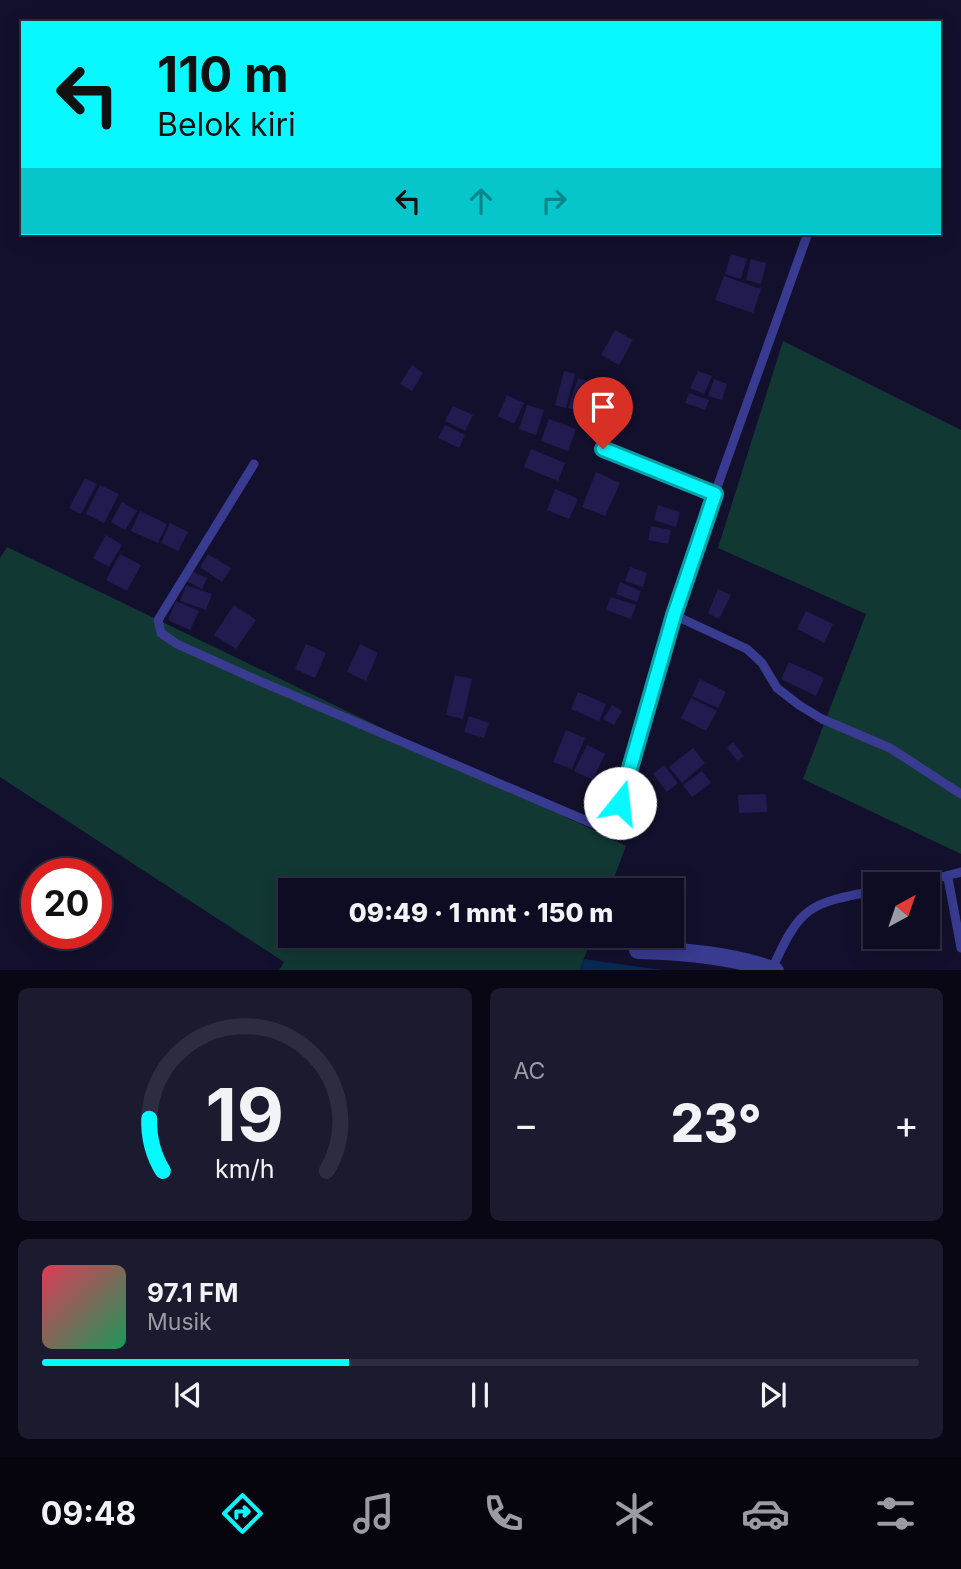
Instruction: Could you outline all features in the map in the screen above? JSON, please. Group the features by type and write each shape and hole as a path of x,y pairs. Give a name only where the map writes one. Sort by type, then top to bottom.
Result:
{"street":[{"path":"638,950 669,951 773,970"}],"lane":[{"path":"254,464 162,612 158,624 161,632 177,644 248,676 594,824 611,816 620,803 674,615 807,235"},
{"path":"603,449 715,494"},
{"path":"674,615 747,649 762,663 777,688 810,712 890,748 961,794"},
{"path":"940,879 961,872"},
{"path":"948,878 961,948"},
{"path":"773,970 789,932 811,907 863,894"}],"green space":[{"path":"783,341 961,430 961,854 803,779 866,614 718,548"},
{"path":"7,547 626,846 614,878 278,878 278,948 588,948 580,970 279,970 284,962 0,777 0,558"}],"water":[{"path":"584,959 662,970 580,970"}],"building":[{"path":"731,254 747,259 741,279 725,274"},
{"path":"751,259 766,263 761,284 746,280"},
{"path":"724,276 761,289 753,313 715,300"},
{"path":"615,330 633,340 619,365 601,355"},
{"path":"412,365 423,373 412,391 400,384"},
{"path":"564,371 575,374 566,408 555,405"},
{"path":"698,371 712,376 704,394 690,388"},
{"path":"578,378 599,385 589,415 568,408"},
{"path":"714,379 727,384 722,400 708,396"},
{"path":"689,393 709,400 705,410 685,403"},
{"path":"507,395 524,403 514,424 498,416"},
{"path":"527,405 544,410 536,435 519,429"},
{"path":"453,406 473,415 465,431 445,421"},
{"path":"549,419 576,429 568,451 541,441"},
{"path":"445,425 465,435 459,448 438,438"},
{"path":"531,449 565,463 558,481 524,467"},
{"path":"596,472 620,483 605,516 582,507"},
{"path":"85,478 97,484 81,514 69,508"},
{"path":"100,485 119,494 104,523 86,514"},
{"path":"555,489 578,499 569,519 547,510"},
{"path":"122,502 137,511 125,530 111,522"},
{"path":"658,505 680,512 676,527 654,520"},
{"path":"140,511 167,524 158,543 131,531"},
{"path":"170,523 188,532 178,551 161,543"},
{"path":"651,526 671,530 668,544 648,540"},
{"path":"106,535 122,545 109,567 93,558"},
{"path":"120,554 141,565 127,591 106,580"},
{"path":"208,554 231,568 222,582 200,567"},
{"path":"630,567 647,573 643,587 625,581"},
{"path":"189,570 207,578 202,589 184,580"},
{"path":"620,582 641,591 637,602 616,594"},
{"path":"186,585 212,594 206,610 180,601"},
{"path":"718,589 731,595 719,619 708,613"},
{"path":"611,597 636,605 631,619 606,610"},
{"path":"176,601 199,611 190,630 168,620"},
{"path":"234,605 256,620 236,649 214,635"},
{"path":"806,611 833,624 824,643 797,629"},
{"path":"306,644 326,653 315,678 295,669"},
{"path":"360,644 378,653 366,681 347,672"},
{"path":"789,662 824,678 816,696 781,679"},
{"path":"455,675 472,679 463,719 446,715"},
{"path":"700,679 726,692 718,708 692,696"},
{"path":"578,692 606,704 599,721 571,709"},
{"path":"691,698 717,711 706,731 681,718"},
{"path":"612,705 622,711 614,725 603,719"},
{"path":"469,716 489,723 484,738 464,732"},
{"path":"566,730 585,738 572,769 553,762"},
{"path":"733,742 744,756 738,761 727,748"},
{"path":"587,745 605,754 593,780 574,771"},
{"path":"693,748 705,763 682,783 669,767"},
{"path":"664,765 678,783 667,792 653,774"},
{"path":"702,771 711,783 692,797 683,785"},
{"path":"766,794 767,812 739,813 738,795"}],"route":[{"path":"603,449 715,494 674,615 620,803"}]}
